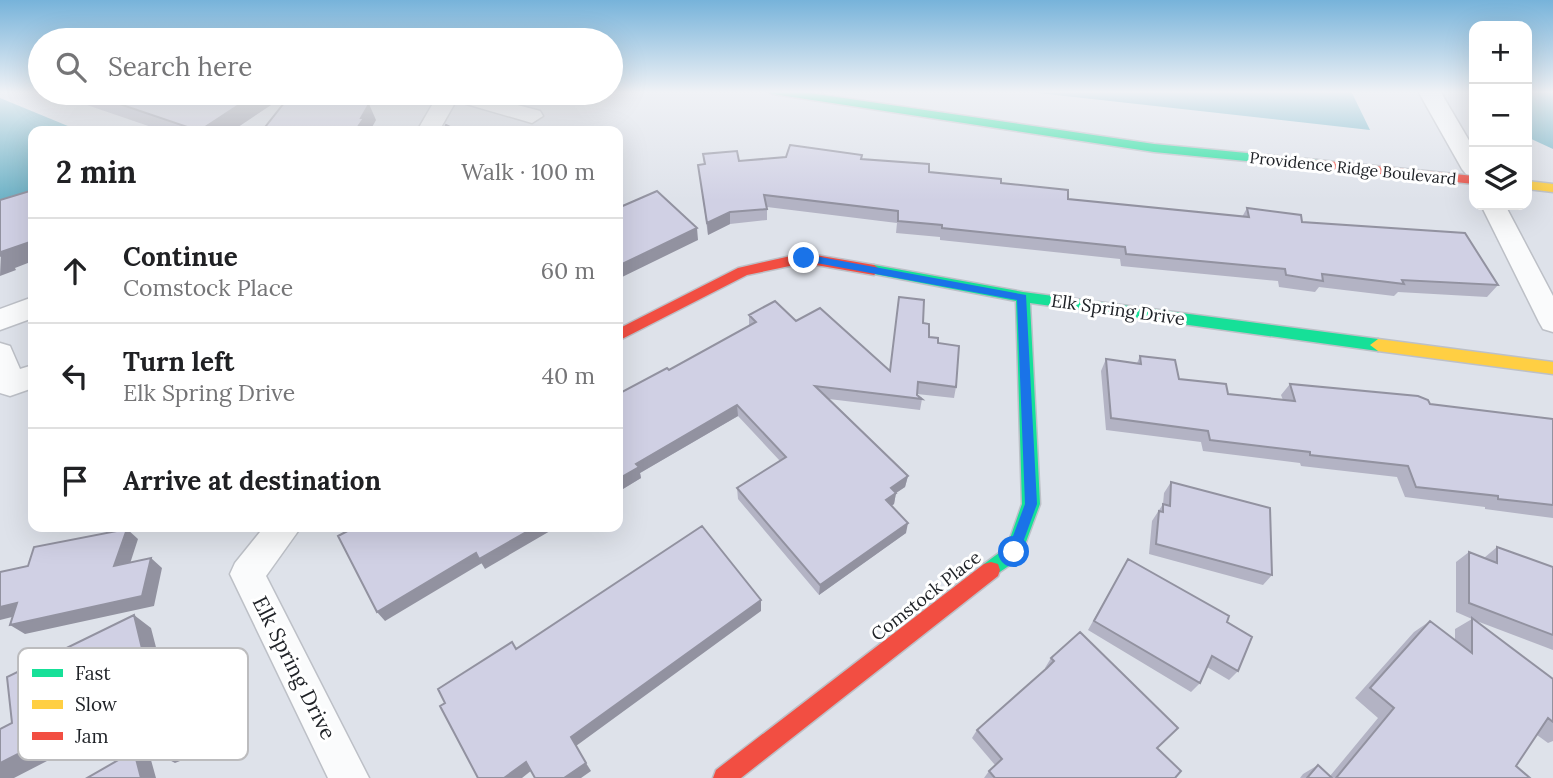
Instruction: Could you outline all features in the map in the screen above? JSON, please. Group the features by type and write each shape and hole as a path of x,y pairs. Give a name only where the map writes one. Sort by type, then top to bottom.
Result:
{"street":[{"name":"Providence Ridge Boulevard","path":"1016,127 1154,148 1469,180"},
{"path":"1450,127 1469,160"},
{"path":"1532,186 1553,188"},
{"path":"1496,210 1553,322"},
{"name":"Elk Spring Drive","path":"623,333 743,271 804,258 1023,297 1553,368"},
{"name":"Comstock Place","path":"724,778 1014,552 1031,504 1023,297"},
{"path":"0,320 28,309"},
{"path":"0,354 10,385 28,378"},
{"name":"Elk Spring Drive","path":"280,532 247,574 349,778"}],"water":[{"path":"0,127 28,127 28,193 0,202"},
{"path":"1346,127 1369,127 1370,130"},
{"path":"1532,127 1553,127 1553,149 1532,139"}],"building":[{"path":"790,145 862,155 861,159 929,164 929,172 1001,179 1001,183 1068,190 1068,199 1249,217 1247,208 1301,215 1302,222 1465,233 1498,285 1402,280 1404,284 1322,274 1323,281 1286,275 1285,269 1126,254 1125,247 942,228 942,225 898,221 898,211 764,195 767,209 730,212 707,223 698,165 705,164 703,154 737,151 739,161 786,157"},
{"path":"657,191 697,228 623,264 623,206"},
{"path":"28,192 28,243 1,252 0,256 0,200"},
{"path":"899,297 924,300 923,323 929,324 929,337 938,338 938,343 959,346 956,387 918,382 917,395 922,399 815,386 908,476 891,488 896,493 886,500 908,523 820,585 737,488 786,457 737,405 636,464 639,467 623,476 623,391 667,368 669,370 756,322 749,315 775,301 796,321 820,308 890,371"},
{"path":"1140,356 1175,360 1179,379 1226,384 1228,394 1295,401 1290,384 1418,396 1428,400 1430,404 1553,419 1553,505 1416,487 1408,466 1210,440 1208,431 1111,418 1106,359 1141,364"},
{"path":"1171,482 1270,508 1272,575 1156,544 1159,511 1163,512 1163,504 1170,506"},
{"path":"702,526 761,600 571,737 586,763 564,778 535,778 526,762 504,778 478,778 440,706 445,703 438,689 512,642 516,649"},
{"path":"112,532 126,532 114,566 151,558 142,596 10,625 17,603 0,607 0,572 28,566 34,547"},
{"path":"346,532 526,532 479,559 476,553 377,612 338,536"},
{"path":"1497,547 1553,567 1553,635 1469,603 1469,552 1497,563"},
{"path":"1128,559 1229,616 1227,622 1252,637 1238,671 1212,656 1200,683 1094,621"},
{"path":"134,615 142,648 66,648"},
{"path":"1472,618 1553,679 1553,722 1548,718 1516,766 1530,778 1336,778 1394,708 1370,688 1430,621 1472,653"},
{"path":"1080,632 1178,728 1157,748 1181,771 1175,778 995,778 989,771 1002,759 977,730 1047,668 1054,661 1051,658"},
{"path":"18,672 18,754 0,763 0,729 12,723 7,677"},
{"path":"118,760 136,760 141,778 87,778"},
{"path":"1318,765 1332,778 1307,778"}],"traffic: fast":[{"path":"1016,127 1154,148 1317,164"},
{"path":"874,270 1023,297 1378,345"},
{"path":"991,570 1014,552 1031,504 1023,297"}],"traffic: slow":[{"path":"1532,186 1553,188"},
{"path":"1378,345 1553,368"}],"traffic: jam":[{"path":"1317,164 1469,179"},
{"path":"623,333 743,271 804,258 874,270"},
{"path":"724,778 991,570"}],"route":[{"path":"804,258 1023,297 1031,504 1014,552"}]}
